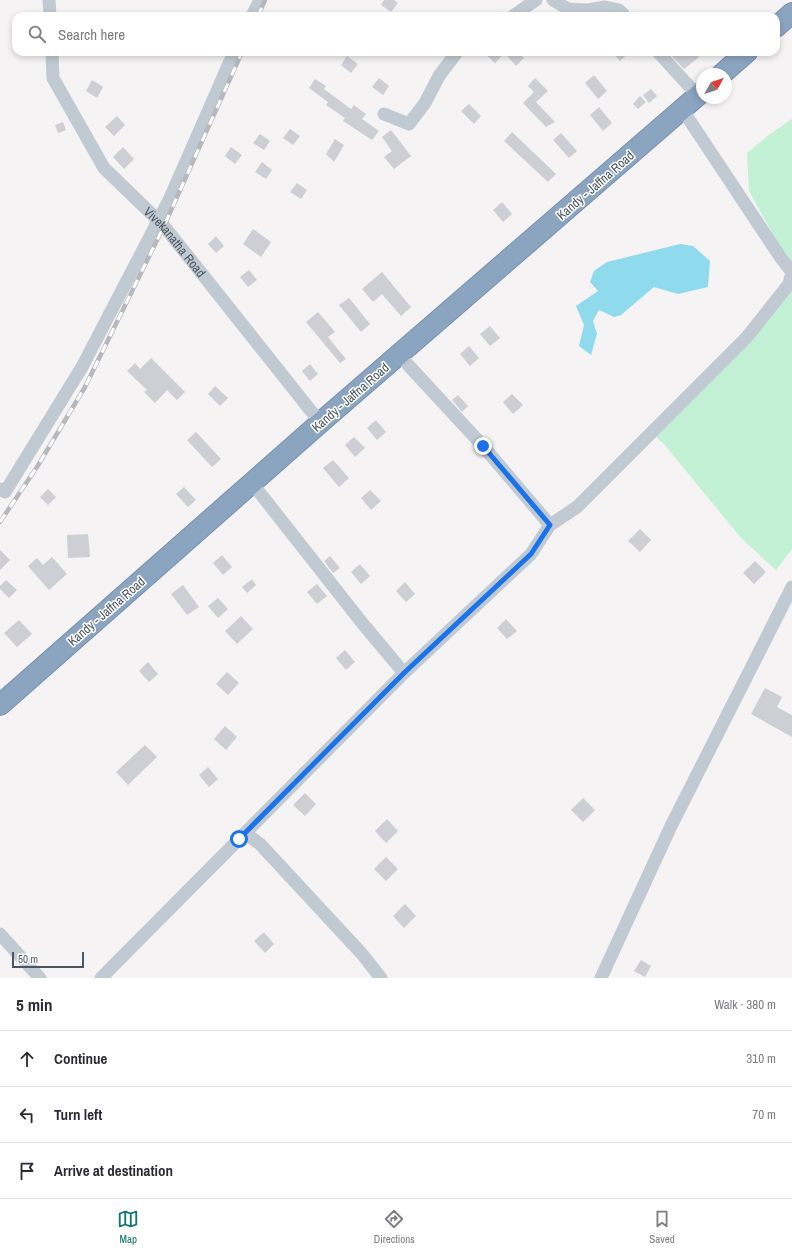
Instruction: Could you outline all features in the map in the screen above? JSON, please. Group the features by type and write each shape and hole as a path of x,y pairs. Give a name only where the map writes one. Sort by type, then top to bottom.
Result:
{"highway":[{"path":"780,24 792,13"},
{"path":"729,68 742,56"},
{"name":"Kandy - Jaffna Road","path":"0,704 321,422 696,97"}],"street":[{"path":"48,0 50,12"},
{"path":"254,12 260,0"},
{"path":"519,12 536,0"},
{"path":"554,0 568,9 588,10 605,7 619,10 621,12"},
{"name":"Vivekanatha Road","path":"52,56 53,78 104,168 164,226 321,422"},
{"path":"0,489 5,492 82,367 169,200 232,56"},
{"path":"384,114 409,124 425,103 439,76 454,56"},
{"path":"662,56 696,90"},
{"path":"101,978 404,673 531,554 550,525 577,506 747,337 790,284 792,272 781,258 682,109"},
{"path":"398,355 483,446 550,525"},
{"path":"252,483 363,624 404,673"},
{"path":"601,978 671,826 792,587"},
{"path":"245,834 260,844 362,954 381,978"},
{"path":"0,934 40,978"}],"green space":[{"path":"792,119 792,269 749,191 747,153 770,134"},
{"path":"792,289 792,549 776,570 741,538 664,444 656,437"}],"water":[{"path":"680,244 693,246 710,261 708,287 678,294 654,287 621,315 614,317 599,310 593,321 597,334 591,355 579,346 584,325 576,306 598,291 590,282 594,271 607,262"}],"building":[{"path":"384,0 394,0 398,3 391,12 381,5"},
{"path":"347,56 358,64 351,73 341,65"},
{"path":"487,56 502,56 495,63"},
{"path":"507,56 522,56 524,58 516,66"},
{"path":"616,56 626,56 620,61"},
{"path":"672,56 698,56 699,57 684,69"},
{"path":"594,75 607,91 598,99 585,83"},
{"path":"379,78 389,86 383,95 372,87"},
{"path":"535,78 548,91 536,102 555,122 546,127 523,103 534,92 528,86"},
{"path":"315,79 326,86 324,89 351,109 354,105 366,114 362,119 379,131 372,140 343,121 345,118 326,105 328,102 309,88"},
{"path":"92,80 103,87 97,98 86,91"},
{"path":"651,89 657,96 649,103 643,95"},
{"path":"640,96 646,102 638,109 633,104"},
{"path":"469,104 481,116 474,124 461,111"},
{"path":"599,107 612,123 603,131 590,115"},
{"path":"117,116 125,125 114,136 105,127"},
{"path":"63,122 66,130 58,133 55,125"},
{"path":"290,129 300,136 293,145 283,138"},
{"path":"391,130 411,156 394,169 384,157 392,151 382,137"},
{"path":"512,132 556,174 548,182 504,141"},
{"path":"561,133 577,151 569,158 553,140"},
{"path":"260,134 270,141 264,150 253,143"},
{"path":"335,139 344,145 334,162 326,154"},
{"path":"123,147 134,159 124,169 113,157"},
{"path":"231,147 242,155 235,164 225,156"},
{"path":"262,162 272,170 266,179 255,172"},
{"path":"297,183 307,190 301,199 290,192"},
{"path":"502,202 512,214 503,222 493,210"},
{"path":"253,229 271,242 261,257 243,244"},
{"path":"216,236 224,246 216,253 208,244"},
{"path":"249,270 257,280 248,287 240,277"},
{"path":"382,272 411,307 401,316 382,294 373,302 362,289"},
{"path":"349,298 370,324 361,332 339,305"},
{"path":"318,312 335,332 328,337 346,359 340,363 306,322"},
{"path":"490,326 500,338 490,346 480,334"},
{"path":"469,346 479,358 470,366 460,354"},
{"path":"151,358 185,392 177,400 167,390 155,403 144,392 147,390 127,371 135,363 140,369"},
{"path":"310,364 318,374 310,381 302,371"},
{"path":"215,386 228,398 220,406 208,394"},
{"path":"512,394 523,405 513,414 503,402"},
{"path":"458,395 468,406 462,412 452,400"},
{"path":"376,420 386,432 377,440 367,428"},
{"path":"196,432 221,459 212,467 187,440"},
{"path":"354,437 365,448 355,457 345,445"},
{"path":"333,460 349,478 339,487 323,468"},
{"path":"184,487 196,500 188,507 176,494"},
{"path":"48,489 56,497 48,505 40,497"},
{"path":"370,490 381,501 371,510 361,498"},
{"path":"640,529 651,540 640,552 628,541"},
{"path":"88,534 90,557 68,558 67,535"},
{"path":"0,550 10,560 0,570"},
{"path":"222,555 232,567 223,575 213,563"},
{"path":"330,556 340,568 333,573 324,561"},
{"path":"52,557 67,574 49,590 28,566 37,558 43,565"},
{"path":"755,561 766,572 754,584 743,573"},
{"path":"360,564 370,576 361,584 351,572"},
{"path":"252,579 256,585 247,593 242,587"},
{"path":"6,580 17,590 9,598 0,589 0,586"},
{"path":"405,582 415,594 406,602 396,591"},
{"path":"317,584 327,596 317,604 307,592"},
{"path":"183,585 199,607 187,615 171,594"},
{"path":"218,598 228,609 218,618 208,606"},
{"path":"241,616 253,629 237,644 225,631"},
{"path":"506,619 517,631 507,639 497,628"},
{"path":"19,620 32,634 17,647 4,633"},
{"path":"345,650 355,662 346,670 336,658"},
{"path":"148,662 158,674 149,682 139,671"},
{"path":"227,672 239,683 228,695 216,684"},
{"path":"765,688 782,697 777,707 792,715 792,737 751,714"},
{"path":"225,726 237,737 226,750 214,739"},
{"path":"145,745 157,757 128,785 116,772"},
{"path":"208,767 218,779 209,787 199,775"},
{"path":"305,793 316,804 305,816 293,805"},
{"path":"583,798 595,810 583,822 571,810"},
{"path":"387,819 398,831 386,843 375,831"},
{"path":"386,857 398,869 386,881 374,869"},
{"path":"405,904 416,916 404,928 393,916"},
{"path":"264,932 274,944 265,953 254,941"},
{"path":"641,960 651,966 645,977 634,971"}],"railway":[{"path":"260,12 265,0"},
{"path":"0,522 37,467 85,387 164,226 240,56"}],"route":[{"path":"239,839 404,673 531,554 550,525 483,446"}]}
